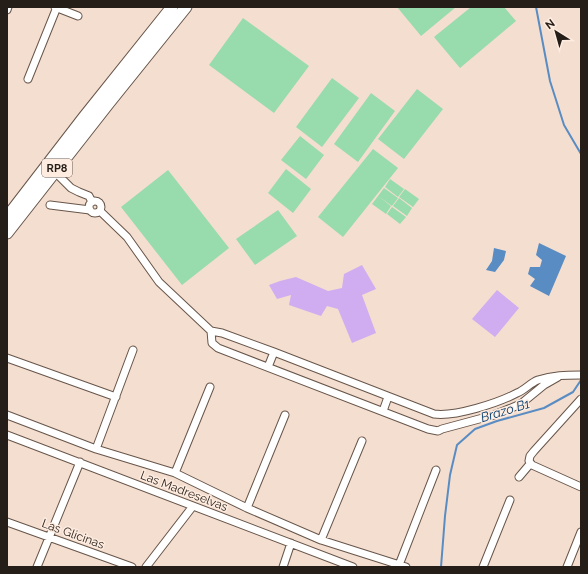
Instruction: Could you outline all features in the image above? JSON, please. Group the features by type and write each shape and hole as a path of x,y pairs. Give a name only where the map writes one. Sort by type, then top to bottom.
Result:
{"main road":[{"name":"RP8","path":"7,217 84,117 172,7"},
{"name":"RP8","path":"7,234 186,7"}],"street":[{"path":"28,80 56,7 78,16"},
{"path":"55,172 71,188 100,204 100,211 127,237 159,282 212,331 222,333 274,352 434,414 449,414 492,404 516,394 536,381 563,375 578,375"},
{"path":"90,210 91,199"},
{"path":"50,205 90,210 94,213 100,211"},
{"path":"212,331 212,343 218,348 428,429 438,431 494,415 516,406 544,385 563,375"},
{"path":"96,449 133,350"},
{"path":"268,367 274,352"},
{"path":"7,358 116,397"},
{"path":"175,473 210,387"},
{"path":"383,411 388,397"},
{"path":"520,477 530,464 530,456 581,399"},
{"path":"442,429 449,414"},
{"path":"7,415 96,449 175,473 248,508 321,540 406,567"},
{"path":"248,508 285,415"},
{"name":"Las Madreselvas","path":"7,434 353,567"},
{"path":"321,540 362,441"},
{"path":"37,567 80,462"},
{"path":"530,464 581,487"},
{"path":"398,565 436,470"},
{"path":"483,567 510,500"},
{"path":"146,567 193,506"},
{"name":"Las Glicinas","path":"7,522 132,567"},
{"path":"567,567 581,532"},
{"path":"283,567 292,543"}],"green space":[{"path":"397,7 456,7 421,36"},
{"path":"471,7 504,7 516,21 460,68 434,37"},
{"path":"243,18 309,66 274,113 209,65"},
{"path":"332,78 359,98 322,147 296,127"},
{"path":"417,89 443,109 404,159 378,139"},
{"path":"371,93 395,111 358,162 334,144"},
{"path":"300,136 324,155 306,179 281,160"},
{"path":"373,149 398,168 343,237 318,217"},
{"path":"286,169 311,189 293,213 268,193"},
{"path":"168,170 229,248 182,285 121,207"},
{"path":"390,179 404,189 398,197 385,187"},
{"path":"384,188 398,198 392,206 378,196"},
{"path":"405,189 419,199 413,207 399,197"},
{"path":"378,196 391,206 386,214 372,204"},
{"path":"399,198 412,208 407,216 393,206"},
{"path":"392,207 406,217 400,224 387,214"},
{"path":"278,210 297,236 255,265 236,239"}],"water":[{"path":"539,243 566,256 549,296 530,286 535,279 528,274 530,267 540,267 542,260 536,255"},
{"path":"494,248 506,251 504,260 495,272 486,270 492,261"}],"building":[{"path":"362,265 376,289 362,295 376,333 352,343 338,309 327,306 321,316 289,305 291,295 277,299 269,285 296,277 328,291 342,288 344,274"},
{"path":"497,290 519,308 495,337 472,319"}],"waterway":[{"path":"536,7 550,81 564,125 581,154"},
{"name":"Brazo B1","path":"441,567 450,475 457,445 475,429 497,421 544,408 573,392 581,380"}]}
